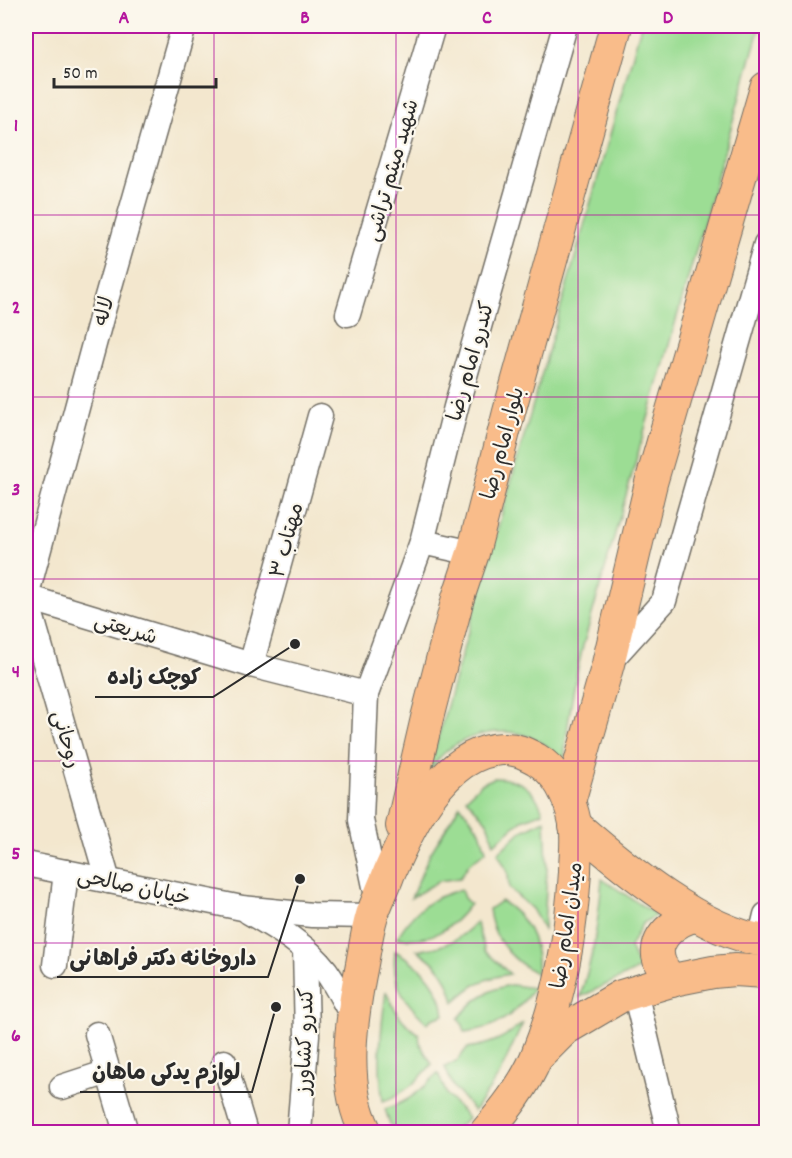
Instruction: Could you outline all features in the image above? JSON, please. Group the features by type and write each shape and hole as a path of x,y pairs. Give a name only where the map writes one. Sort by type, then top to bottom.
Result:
{"main road":[{"name":"بلوار امام رضا","path":"394,862 427,718 458,598 473,553 509,412 616,26"},
{"path":"572,813 651,483 766,88"},
{"path":"343,1132 351,1077 352,1015 375,909 394,862 420,810 448,775 461,765 488,752 513,749 526,753 541,762 552,771 572,813 613,858 696,916 711,924 764,932"},
{"name":"میدان امام رضا","path":"486,1132 505,1109 536,1059 553,1006 567,948 573,898 572,813"},
{"path":"672,981 659,960 658,951 663,938 674,924 684,918 696,916"},
{"path":"536,1059 565,1029 621,996 713,972 735,970 766,972"},
{"path":"351,1077 355,1104 366,1132"}],"street":[{"name":"لاله","path":"26,597 104,307 184,26"},
{"name":"شهید میثم تراشی","path":"348,314 433,26"},
{"name":"کندرو امام رضا","path":"375,909 361,820 366,694 422,542 456,407 566,26"},
{"path":"608,664 664,601 766,244"},
{"name":"مهتاب ۳","path":"251,665 320,416"},
{"path":"422,542 473,553"},
{"name":"شریعتی","path":"26,597 251,665 366,694"},
{"name":"روحانی","path":"26,597 108,881"},
{"name":"خیابان صالحی","path":"26,864 242,908"},
{"path":"55,965 66,872"},
{"path":"242,908 312,915 375,909"},
{"path":"242,908 305,949 325,970 352,1015"},
{"name":"کندرو کشاورز","path":"299,1132 307,1035 305,949"},
{"path":"635,992 669,1132"},
{"path":"97,1034 126,1132"},
{"path":"224,1062 245,1132"},
{"path":"62,1087 108,1072"}],"green space":[{"path":"641,26 760,26 583,646 571,703 564,762 543,743 535,739 522,734 493,732 453,746 433,766 425,783"},
{"path":"494,778 511,780 525,786 540,804 543,812 522,820 494,844 487,822 466,798 481,784"},
{"path":"460,805 480,831 486,851 469,864 460,878 439,881 411,898 430,854"},
{"path":"545,820 547,867 544,930 532,909 509,888 508,873 498,853 520,832"},
{"path":"602,879 656,915 642,924 630,947 639,969 580,997 595,939"},
{"path":"461,890 464,898 470,904 447,928 439,933 420,938 397,938 409,920 423,906 440,896"},
{"path":"501,901 519,915 530,932 536,952 537,974 511,955 498,939 489,909"},
{"path":"476,922 485,951 510,974 479,983 454,1002 442,972 417,950 435,947 457,939"},
{"path":"395,951 421,969 428,977 439,994 444,1015 427,1023 406,1000 397,983"},
{"path":"512,985 534,988 520,1006 505,1019 487,1027 465,1032 458,1019 470,1006 489,992"},
{"path":"386,991 399,1015 419,1034 420,1044 432,1064 410,1086 398,1095 383,1101 380,1060"},
{"path":"523,1023 499,1075 474,1111 453,1086 445,1067 458,1060 467,1048 497,1040"},
{"path":"438,1073 447,1095 468,1118 453,1132 398,1132 390,1124 385,1109 414,1095"}],"place":[{"name":"کوچک زاده","path":"295,644"},
{"name":"داروخانه دکتر فراهانی","path":"300,879"},
{"name":"لوازم یدکی ماهان","path":"276,1007"}]}
